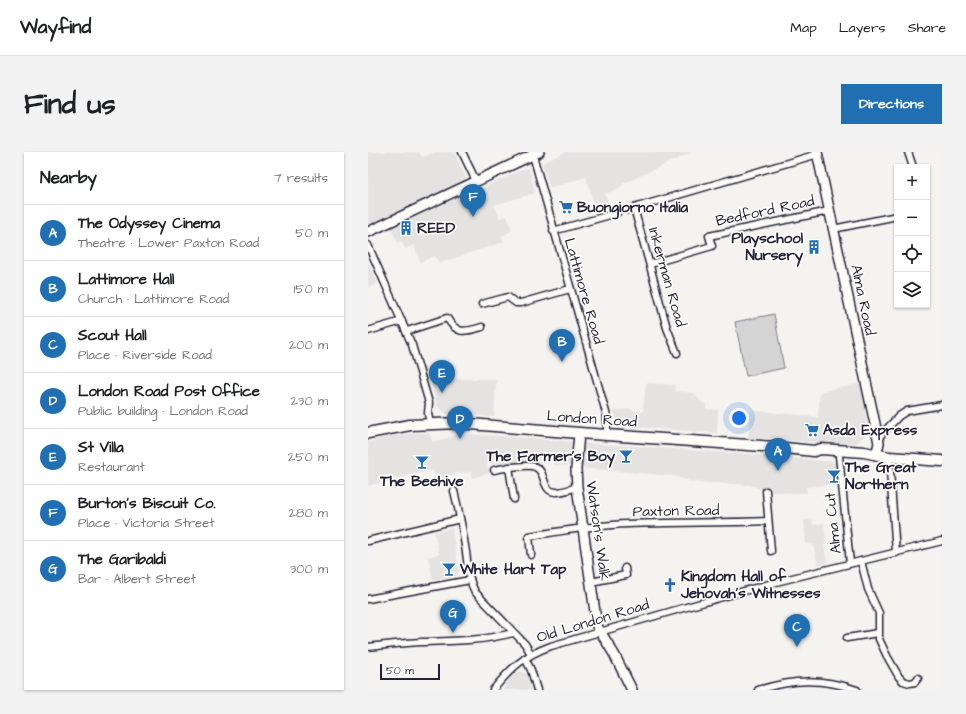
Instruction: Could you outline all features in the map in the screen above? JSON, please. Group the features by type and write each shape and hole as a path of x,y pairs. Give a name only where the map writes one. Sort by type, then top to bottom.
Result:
{"main road":[{"path":"368,232 476,182 534,153"},
{"name":"Alma Road","path":"818,153 879,443 876,455"},
{"name":"London Road","path":"368,433 397,426 459,423 814,451 821,449 864,452 889,457 942,461"},
{"name":"Watson's Walk","path":"579,433 576,469 577,487 597,626 632,690"},
{"name":"London Road","path":"814,451 821,455 861,458 876,455"}],"street":[{"path":"462,152 476,182"},
{"path":"908,152 912,164"},
{"name":"Lattimore Road","path":"534,153 553,231 607,416 607,434"},
{"path":"626,210 818,153"},
{"name":"Inkerman Road","path":"634,208 667,328 677,353"},
{"name":"Bedford Road","path":"650,264 712,246 709,236 829,211"},
{"path":"553,231 617,213"},
{"path":"833,229 894,217"},
{"path":"368,245 407,331 426,390 429,403 428,413 430,424"},
{"path":"482,304 508,298 516,303 521,303 570,289"},
{"path":"407,331 447,318 456,330 468,331 482,327"},
{"path":"368,331 402,321"},
{"path":"878,438 896,419 907,411 942,406"},
{"name":"Alma Cut","path":"839,456 850,563"},
{"path":"889,457 896,553"},
{"path":"494,470 509,467 535,467 542,472 546,485 553,491 577,487"},
{"path":"509,467 514,499"},
{"path":"454,491 470,580 475,592 525,644 537,690"},
{"path":"766,491 771,551"},
{"path":"368,541 460,519"},
{"name":"Paxton Road","path":"531,554 529,536 584,528 627,524 768,521"},
{"name":"Old London Road","path":"493,690 510,669 528,656 551,646 850,563 942,541"},
{"path":"861,561 868,589 879,613 879,639 887,656 899,677 910,686 918,678"},
{"path":"591,582 626,575 625,568"},
{"path":"368,599 470,580"},
{"path":"368,647 419,642 494,638 513,633"},
{"path":"847,638 878,633"},
{"path":"758,690 779,684 802,681 834,683 856,690"}],"shaded area":[{"path":"368,152 419,152 422,157 435,152 454,152 472,192 526,168 529,169 535,193 494,205 500,218 507,216 512,230 501,237 504,242 439,263 435,256 420,262 414,245 405,249 401,241 398,243 385,217 368,225"},
{"path":"566,152 693,152 624,183 619,188 605,194 610,211 597,214 586,177 550,188 542,163"},
{"path":"368,262 378,284 368,287"},
{"path":"774,314 784,368 746,376 735,322"},
{"path":"430,379 496,379 494,417 448,415 437,406"},
{"path":"646,383 675,385 675,391 694,393 702,403 706,404 706,409 718,410 717,433 619,425 614,411 633,409 634,411 643,412"},
{"path":"862,383 868,432 857,443 842,445 748,437 751,410 818,417 820,392"},
{"path":"428,432 433,442 457,435 467,434 572,442 570,466 554,465 554,455 540,454 539,464 487,463 489,473 472,478 471,472 458,473 436,479 433,470 368,486 368,442 384,437"},
{"path":"583,443 748,454 836,462 838,484 806,487 807,493 770,492 749,485 693,482 673,476 581,468"},
{"path":"812,519 813,525 824,523 826,542 824,546 827,563 818,565 813,544 806,544 804,520"},
{"path":"452,528 459,571 454,577 433,580 428,557 439,554 434,532"},
{"path":"520,671 528,676 531,690 503,690 511,676"}],"place":[{"name":"Buongiorno Italia","path":"566,207"},
{"name":"Burton's Biscuit Co.","path":"473,217"},
{"name":"REED","path":"406,228"},
{"name":"Playschool Nursery","path":"814,247"},
{"name":"Lattimore Hall","path":"562,362"},
{"name":"St Villa","path":"442,393"},
{"name":"Asda Express","path":"812,430"},
{"name":"London Road Post Office","path":"460,439"},
{"name":"The Farmer's Boy","path":"626,456"},
{"name":"The Beehive","path":"422,462"},
{"name":"The Odyssey Cinema","path":"778,471"},
{"name":"The Great Northern","path":"834,476"},
{"name":"White Hart Tap","path":"449,569"},
{"name":"Kingdom Hall of Jehovah's Witnesses","path":"670,585"},
{"name":"The Garibaldi","path":"453,633"},
{"name":"Scout Hall","path":"797,647"}]}
